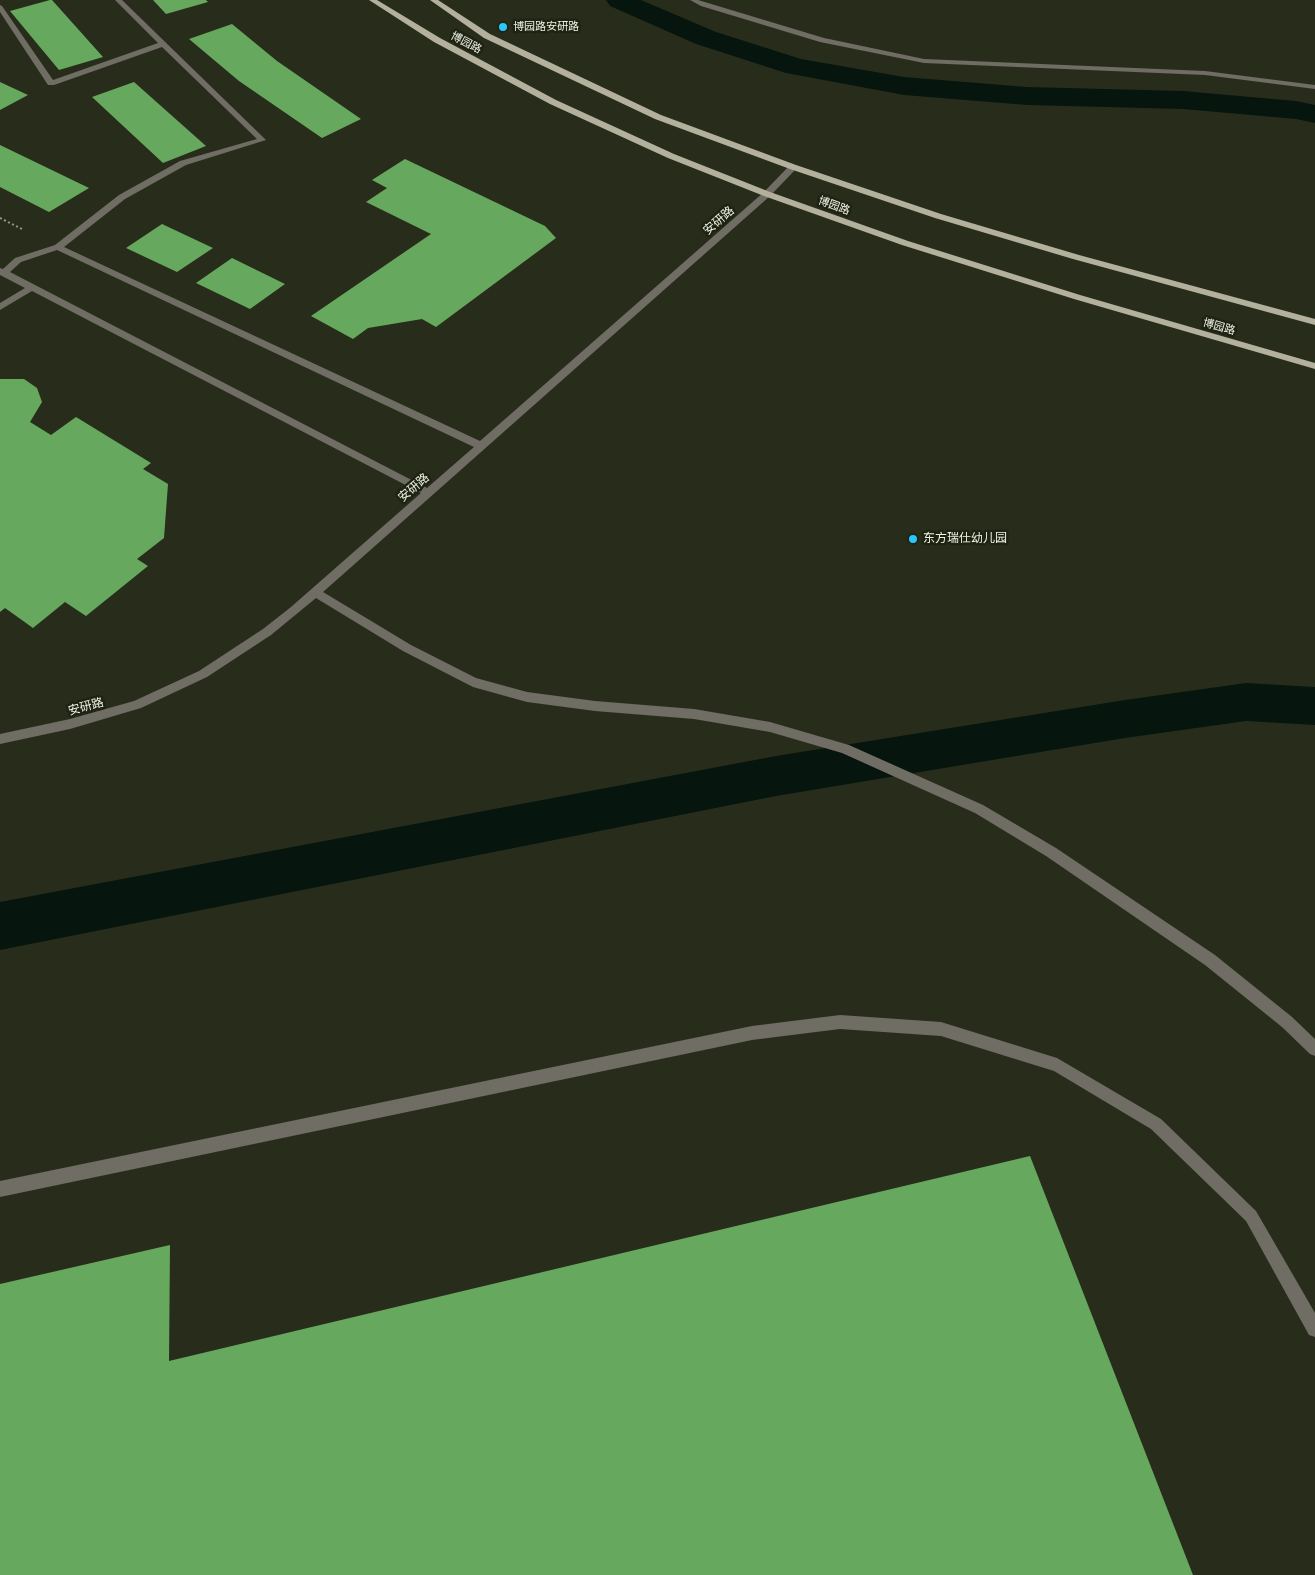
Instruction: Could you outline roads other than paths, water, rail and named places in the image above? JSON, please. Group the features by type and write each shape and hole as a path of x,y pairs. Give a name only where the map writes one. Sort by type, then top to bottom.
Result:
{"main road":[{"name":"博园路","path":"372,0 437,40 553,102 671,156 767,194 905,243 1077,298 1315,366"},
{"name":"博园路","path":"433,0 487,36 658,117 794,167 938,216 1076,257 1315,322"}],"street":[{"path":"118,0 262,140 183,163 122,197 58,247 18,260 2,272 428,492"},
{"path":"693,0 703,5 823,40 924,61 1206,73 1315,86"},
{"path":"0,7 51,83 163,44"},
{"name":"安研路","path":"0,739 35,733 104,716 170,691 203,674 267,632 315,592 767,194 794,167"},
{"path":"58,247 481,446"},
{"path":"0,307 31,288"},
{"path":"315,592 407,648 473,682 527,697 595,706 694,714 770,727 845,749 979,809 1051,852 1210,960 1287,1022 1315,1049"},
{"path":"0,1189 752,1033 840,1022 941,1029 1057,1065 1156,1124 1251,1216 1315,1329"}],"waterway":[{"path":"619,0 706,38 796,67 904,86 1027,96 1183,100 1296,110 1315,114"},
{"path":"0,926 776,776 1125,719 1246,702 1315,706"}],"place":[{"name":"博园路安研路","path":"503,27"},
{"name":"东方瑞仕幼儿园","path":"913,539"}]}
